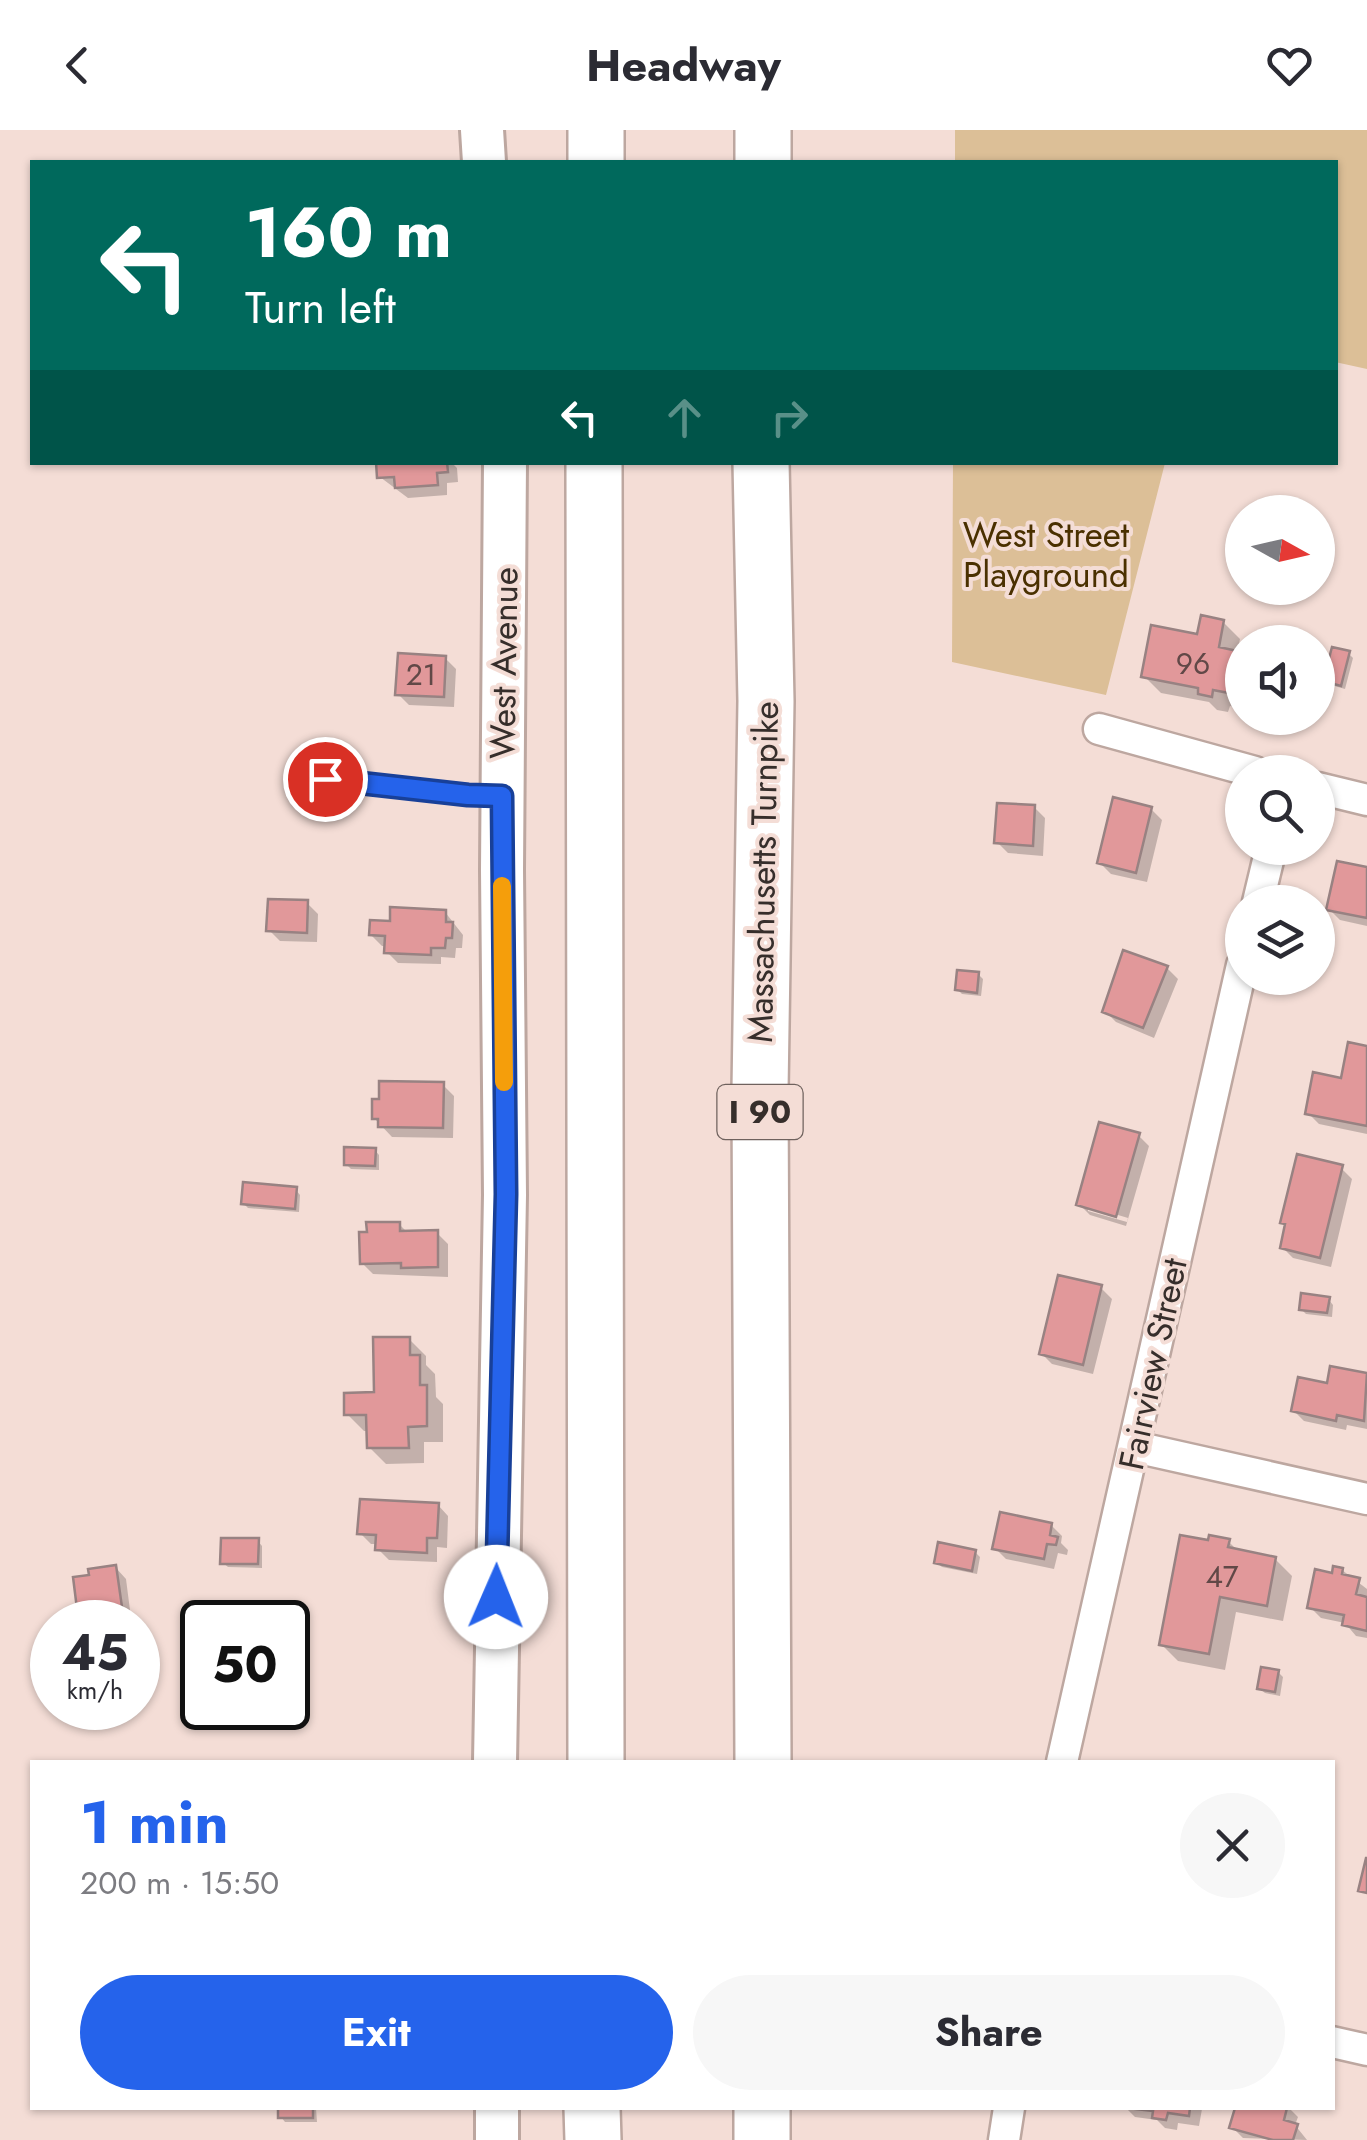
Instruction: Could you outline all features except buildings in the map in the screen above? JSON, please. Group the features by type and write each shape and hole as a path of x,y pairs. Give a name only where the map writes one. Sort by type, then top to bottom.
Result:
{"highway":[{"path":"596,130 596,160"},
{"path":"763,130 763,160"},
{"path":"594,465 596,1760"},
{"name":"Massachusetts Turnpike","path":"761,465 766,701 760,1090 762,1760"},
{"path":"592,2110 593,2140"},
{"path":"762,2110 762,2140"}],"main road":[{"path":"482,130 484,160"},
{"name":"West Avenue","path":"495,1760 506,1194 502,796 505,465"},
{"path":"497,2110 497,2140"}],"street":[{"path":"1099,729 1225,764"},
{"path":"1335,792 1367,800"},
{"name":"Fairview Street","path":"1062,1760 1236,995"},
{"path":"1135,1446 1367,1499"},
{"path":"1335,2043 1367,2050"},
{"path":"1004,2140 1010,2110"}],"lane":[{"path":"325,779 502,796"}],"green space":[{"path":"955,130 1367,130 1367,369 1338,363 1338,160 955,160"},
{"name":"West Street Playground","path":"953,465 1164,465 1106,695 952,662"}],"slow traffic":[{"path":"502,886 504,1082"}],"route":[{"path":"325,779 502,796 506,1194 496,1597"}]}
